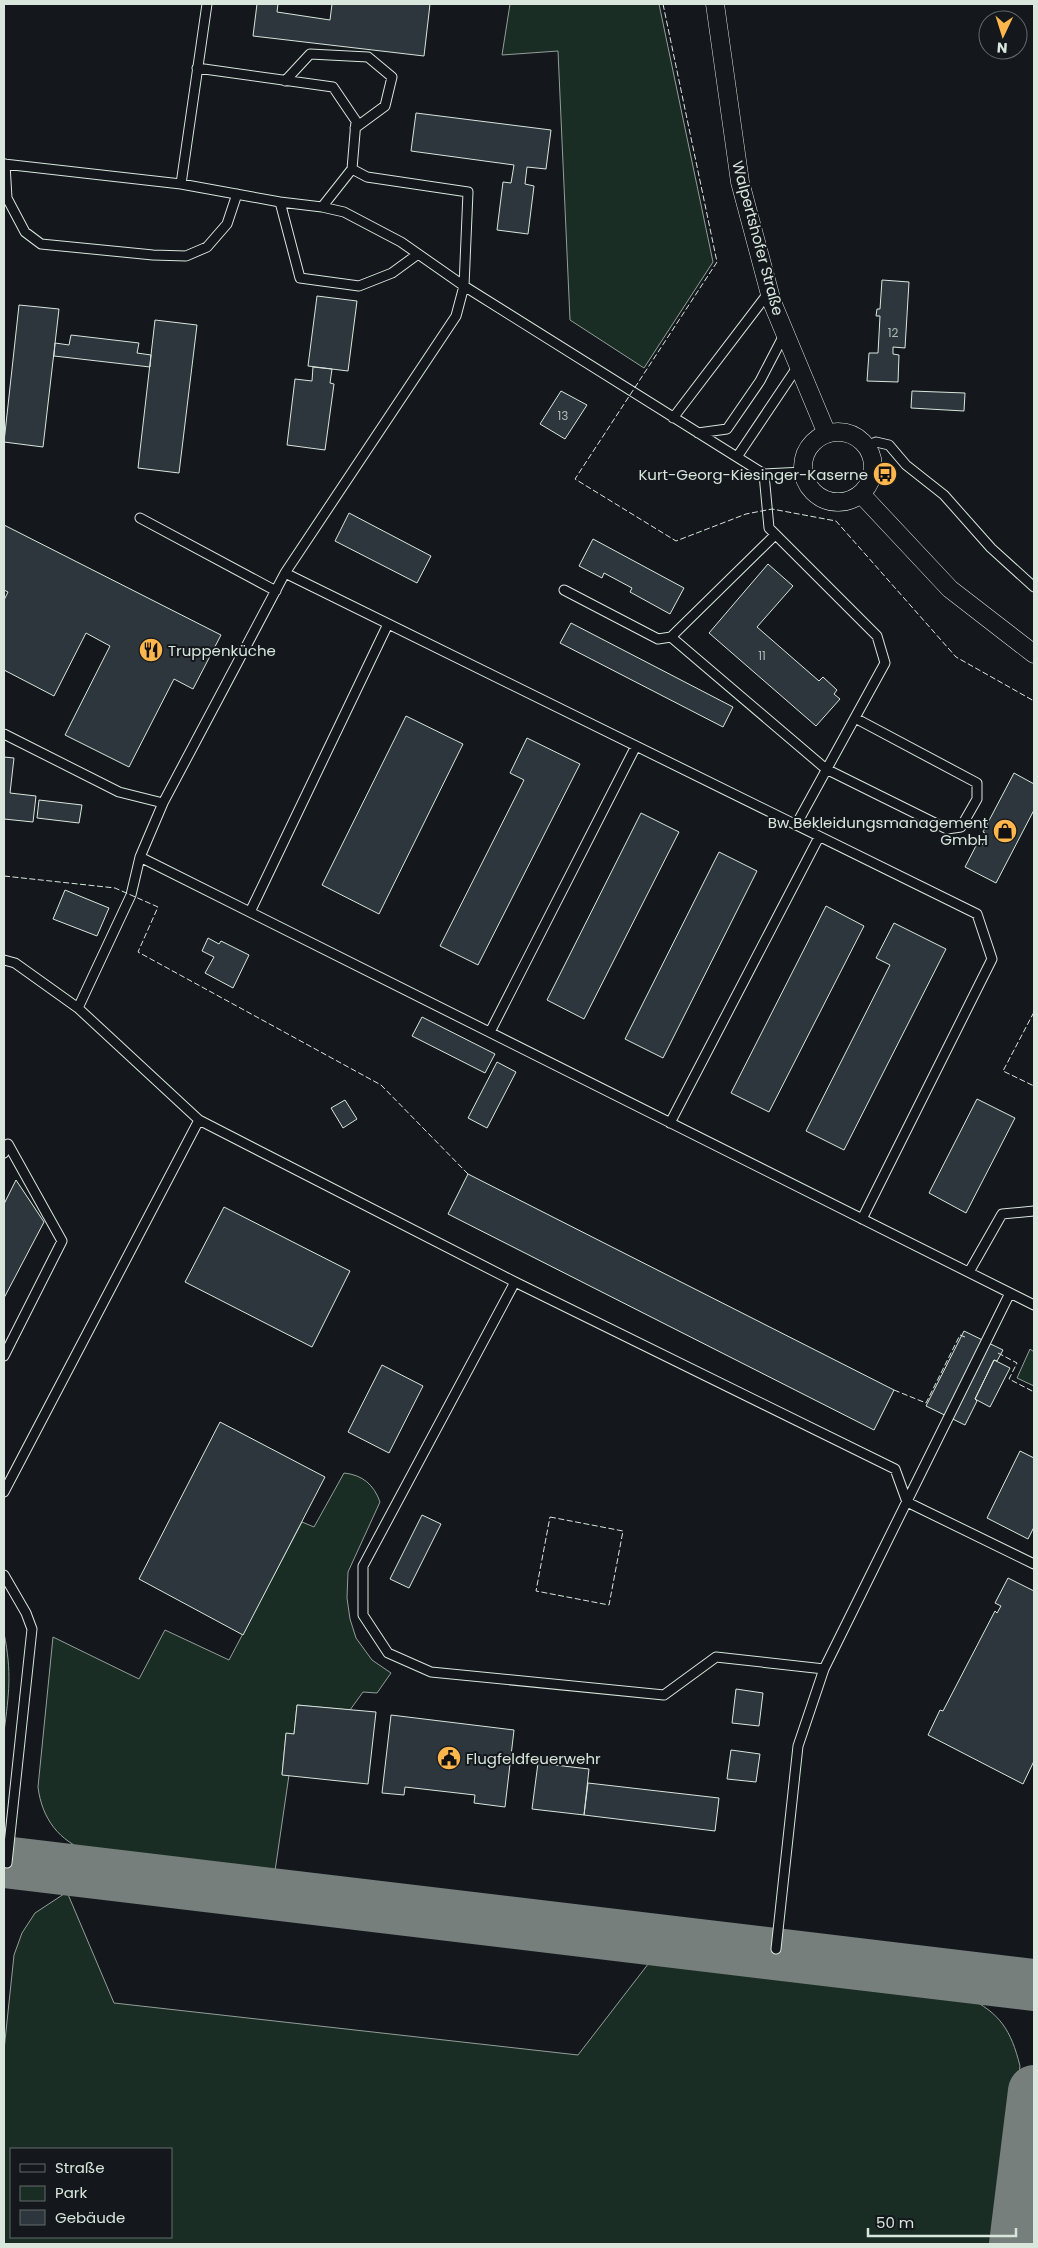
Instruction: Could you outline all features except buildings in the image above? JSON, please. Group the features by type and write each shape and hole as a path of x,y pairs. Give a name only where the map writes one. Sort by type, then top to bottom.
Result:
{"street":[{"name":"Walpertshofer Straße","path":"714,4 740,182 769,292 827,434"},
{"path":"849,433 866,446 872,455 874,466 868,486 861,494 841,502 830,502 820,498 812,491 806,482 803,472 808,448 816,439 827,434 849,433"},
{"path":"861,494 950,589 1034,654"}],"lane":[{"path":"181,184 196,68 207,4"},
{"path":"285,81 310,54 368,57 392,78 385,106 355,128"},
{"path":"196,68 333,87 356,121 352,169 322,206"},
{"path":"236,194 227,224 207,247 186,256 154,255 41,244 25,232 7,198 5,164 181,184 236,194 280,202 322,206 344,212 401,242 464,286 764,474 803,472"},
{"path":"78,1008 131,895 140,856 163,803 285,573 456,316 464,286 468,192 367,177 352,169"},
{"path":"280,202 300,278 359,286 392,273 418,254"},
{"path":"674,418 769,292"},
{"path":"698,433 727,429 760,381 785,333"},
{"path":"737,457 799,366"},
{"path":"866,446 876,442 888,445 906,465 944,495 991,548 1034,587"},
{"path":"764,474 769,528 877,636 885,663 796,825"},
{"path":"140,518 276,590"},
{"path":"564,590 658,639 672,637 775,535"},
{"path":"285,573 977,914 992,959 862,1219"},
{"path":"250,912 388,624"},
{"path":"672,637 826,769 947,829 961,827 976,799 977,783 855,718"},
{"path":"4,734 119,792 163,803"},
{"path":"490,1032 636,746"},
{"path":"670,1123 819,836"},
{"path":"140,856 1034,1305"},
{"path":"4,960 16,964 78,1008 199,1120 515,1282 895,1469 908,1502 1034,1564"},
{"path":"4,1492 199,1120"},
{"path":"4,1153 8,1144 62,1241 4,1356"},
{"path":"969,1272 1002,1214 1034,1211"},
{"path":"515,1282 363,1566 362,1615 388,1653 431,1672 664,1696 716,1657 824,1669"},
{"path":"776,1949 798,1746 824,1669 1010,1293"},
{"path":"4,1575 26,1613 32,1629 7,1863"}],"green space":[{"path":"510,4 659,4 713,262 644,368 570,320 558,51 502,55"},
{"path":"1030,1349 1034,1352 1034,1386 1017,1378"},
{"path":"344,1473 357,1476 367,1482 375,1491 380,1502 348,1572 347,1598 350,1619 356,1638 372,1660 391,1673 377,1693 363,1692 350,1710 297,1705 294,1734 286,1734 282,1774 289,1775 275,1871 270,1876 89,1852 69,1842 48,1819 43,1809 38,1787 53,1637 139,1679 165,1630 229,1660 302,1522 314,1527"},
{"path":"4,1633 9,1683 4,1732"},
{"path":"67,1892 114,2003 578,2055 652,1959 967,1997 996,2016 1013,2042 1020,2066 998,2244 4,2244 4,2050 14,1955 22,1933 35,1913"}],"taxiway":[{"path":"4,1862 1034,1985"},
{"path":"1015,2244 1034,2091"}],"fence":[{"path":"663,4 717,262 575,479 676,541 746,514 772,509 836,521 956,657 1034,701"},
{"path":"4,876 115,888 158,907 138,952 381,1085 468,1174"},
{"path":"1034,1012 1003,1071 1034,1086"},
{"path":"894,1390 926,1403 960,1335 965,1337"},
{"path":"998,1353 1017,1363 1009,1379 1034,1392"},
{"path":"550,1517 623,1531 609,1605 536,1591 550,1517"}],"place":[{"name":"Kurt-Georg-Kiesinger-Kaserne","path":"885,474"},
{"name":"Truppenküche","path":"151,650"},
{"name":"Bw Bekleidungsmanagement GmbH","path":"1005,831"},
{"name":"Flugfeldfeuerwehr","path":"449,1758"}]}
